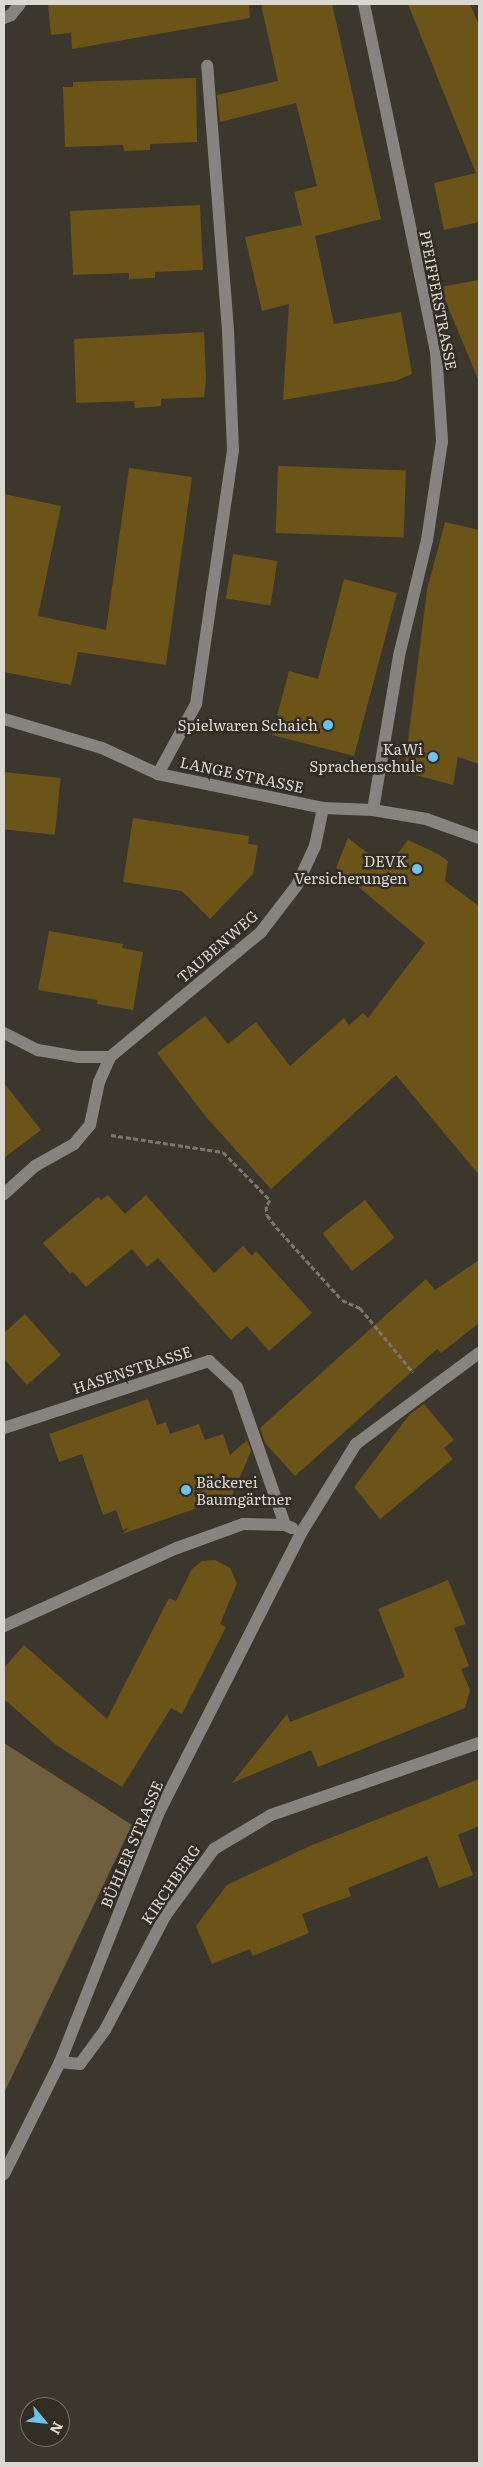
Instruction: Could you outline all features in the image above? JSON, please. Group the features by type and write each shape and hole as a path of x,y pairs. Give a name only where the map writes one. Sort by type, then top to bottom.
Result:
{"street":[{"path":"4,18 11,15 20,4"},
{"name":"PFEIFFERSTRASSE","path":"364,4 436,352 442,441 427,540 399,656 373,810"},
{"path":"158,774 196,704 233,450 228,330 207,66"},
{"name":"LANGE STRASSE","path":"4,719 102,748 158,774 323,808 373,810 426,820 479,838"},
{"name":"TAUBENWEG","path":"4,1194 35,1166 74,1144 90,1125 99,1082 110,1057 261,932 297,885 315,846 323,808"},
{"path":"4,1032 38,1050 79,1057 110,1057"},
{"path":"4,1626 177,1548 243,1524 285,1525 301,1533 356,1444 479,1353"},
{"name":"HASENSTRASSE","path":"4,1428 209,1361 237,1387 285,1525"},
{"name":"BÜHLER STRASSE","path":"4,2174 60,2062 158,1814 301,1533"},
{"name":"KIRCHBERG","path":"60,2062 80,2064 105,2030 165,1916 214,1849 271,1816 479,1743"}],"path":[{"path":"90,1125 118,1138 223,1152 270,1200 266,1206 267,1216 276,1227 342,1300 360,1308 428,1390"}],"shaded area":[{"path":"4,1743 132,1825 4,2093"}],"building":[{"path":"48,4 249,4 250,18 72,49 71,33 51,35"},
{"path":"261,4 332,4 381,219 315,236 334,324 401,312 412,374 395,381 283,400 289,304 262,311 245,237 302,225 294,192 317,186 296,103 220,122 217,95 278,81"},
{"path":"408,4 470,4 479,25 479,222 444,230 434,183 476,173"},
{"path":"196,78 197,142 150,144 150,150 124,151 123,145 65,147 63,87 73,87 73,82"},
{"path":"200,205 203,270 155,272 155,278 129,279 129,273 73,275 70,211"},
{"path":"479,280 479,382 440,287"},
{"path":"204,332 206,379 204,397 161,399 161,406 135,408 134,401 76,403 74,339"},
{"path":"278,466 406,470 404,537 276,533"},
{"path":"129,468 192,477 166,665 78,652 71,685 4,672 4,494 61,506 38,616 106,630"},
{"path":"445,522 479,530 479,764 458,757 453,785 404,772 427,590"},
{"path":"233,554 277,561 270,605 226,598"},
{"path":"344,579 397,593 354,756 272,735 289,671 318,679"},
{"path":"4,772 61,778 55,835 4,829"},
{"path":"133,818 249,836 248,844 258,845 253,874 210,919 182,891 123,882"},
{"path":"348,838 387,868 408,840 438,854 448,861 445,881 479,906 479,1175 396,1075 271,1189 207,1118 157,1053 205,1016 228,1044 256,1022 290,1066 344,1018 349,1025 363,1013 368,1018 425,943 336,868"},
{"path":"49,931 123,944 122,948 143,952 133,1010 97,1004 98,1000 38,990"},
{"path":"4,1083 41,1130 4,1158"},
{"path":"108,1195 125,1214 146,1195 214,1273 243,1246 252,1256 256,1251 312,1313 269,1351 247,1326 231,1340 158,1258 147,1267 132,1249 86,1287 73,1272 70,1274 43,1243 98,1197 101,1200"},
{"path":"365,1200 395,1238 352,1271 322,1233"},
{"path":"479,1260 479,1323 441,1353 437,1349 295,1476 265,1443 260,1428 426,1279 435,1290"},
{"path":"25,1314 61,1355 27,1385 4,1359 4,1333"},
{"path":"148,1399 157,1425 166,1422 170,1434 199,1424 205,1440 223,1434 230,1455 247,1440 251,1451 232,1496 122,1534 129,1527 123,1530 116,1510 103,1515 82,1454 59,1462 49,1434"},
{"path":"424,1404 454,1440 444,1448 453,1459 380,1519 354,1487 410,1414"},
{"path":"215,1560 230,1568 237,1583 220,1624 226,1627 182,1714 171,1708 122,1787 56,1745 4,1699 4,1668 24,1645 107,1719 169,1598 176,1601 192,1569 202,1561"},
{"path":"448,1580 466,1624 454,1628 469,1666 461,1669 470,1690 465,1708 318,1767 311,1750 232,1783 287,1714 290,1722 405,1677 378,1609"},
{"path":"479,1779 479,1826 458,1835 473,1875 439,1888 427,1856 348,1888 351,1896 302,1914 309,1933 253,1956 250,1949 212,1964 196,1926 227,1885 310,1846"}],"place":[{"name":"Spielwaren Schaich","path":"328,725"},
{"name":"KaWi Sprachenschule","path":"433,757"},
{"name":"DEVK Versicherungen","path":"417,869"},
{"name":"Bäckerei Baumgärtner","path":"186,1490"}]}
